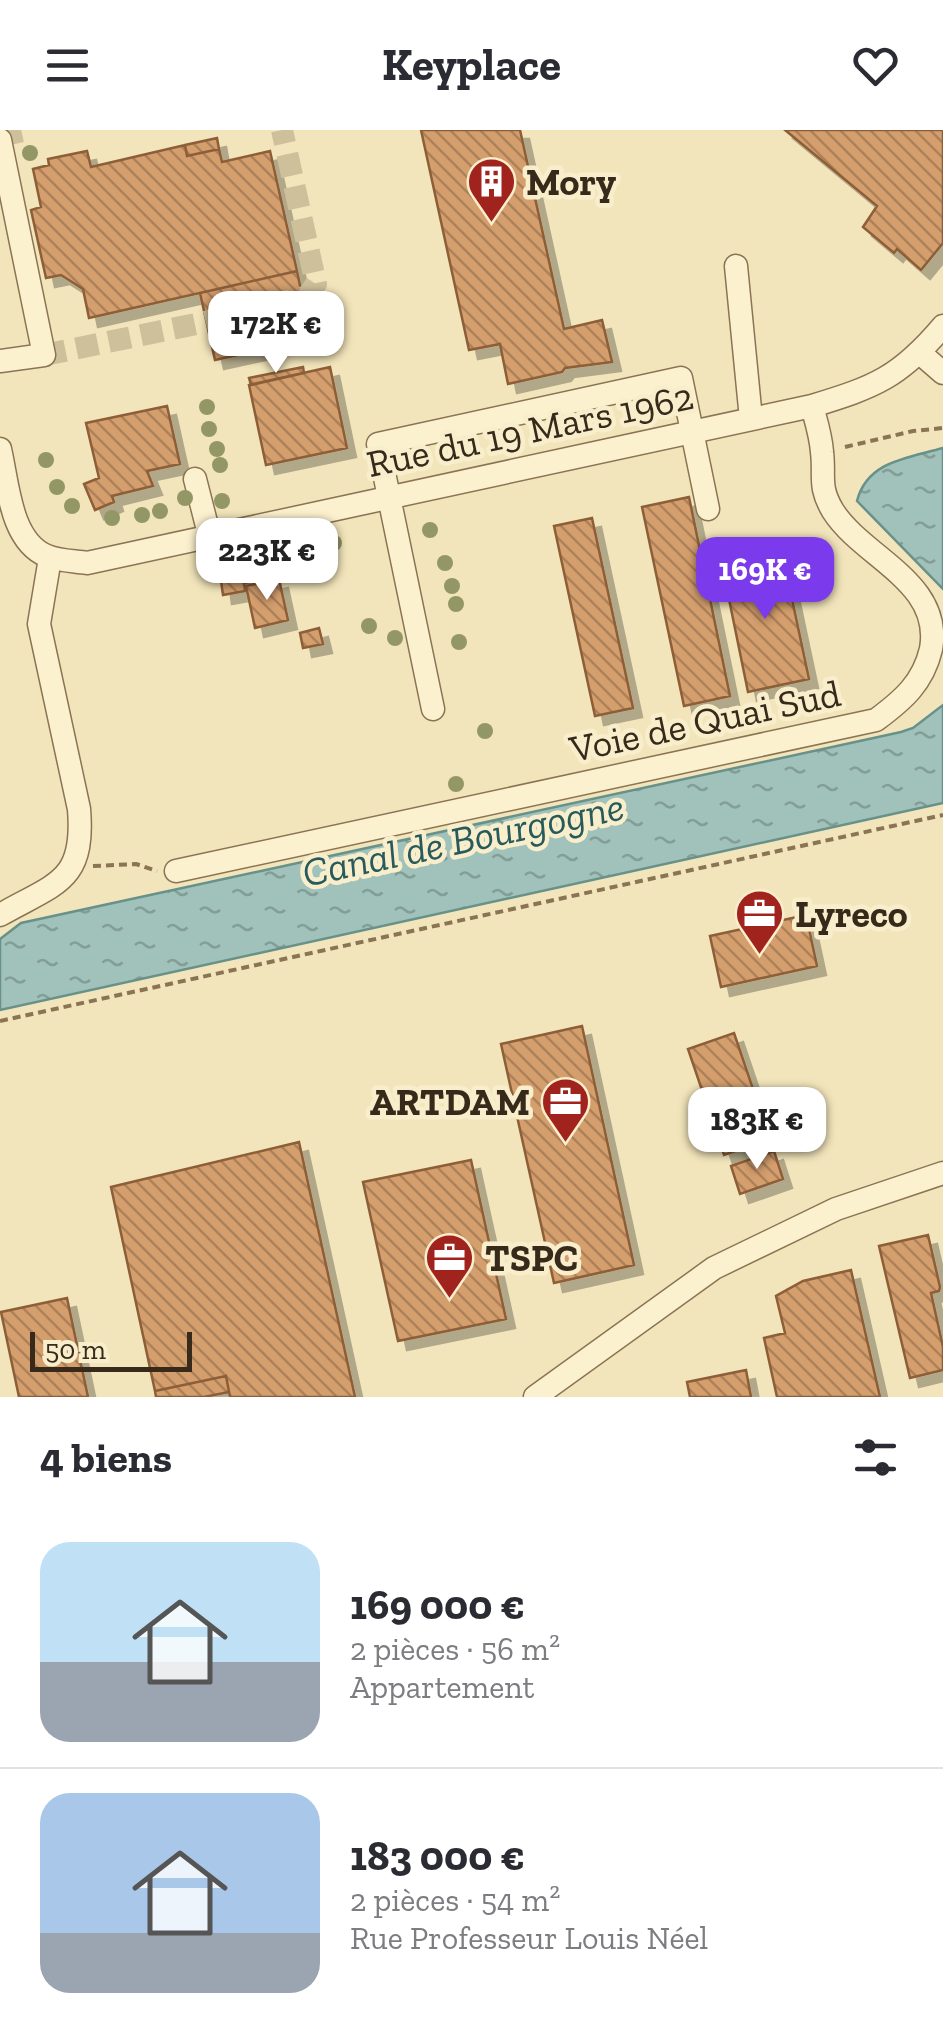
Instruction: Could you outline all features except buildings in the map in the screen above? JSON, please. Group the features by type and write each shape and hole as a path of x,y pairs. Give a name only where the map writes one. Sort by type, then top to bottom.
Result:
{"street":[{"path":"0,140 44,355 0,361"},
{"path":"736,266 751,419"},
{"name":"Rue du 19 Mars 1962","path":"50,558 88,563 812,406 894,376 943,326"},
{"path":"920,353 943,373"},
{"path":"433,708 378,444 681,378 708,509"},
{"name":"Voie de Quai Sud","path":"176,871 876,720 907,696 926,669 934,634 926,604 910,583 834,513 820,485 822,452 812,406"},
{"path":"0,449 18,526 29,546 50,558 40,624 81,840 77,861 66,876 0,916"},
{"path":"195,479 209,534"},
{"path":"535,1397 714,1268 836,1209 943,1173"}],"path":[{"path":"822,452 943,428"},
{"path":"0,1021 943,815"},
{"path":"77,861 96,867 136,864 154,871 176,871"}],"water":[{"path":"943,448 943,589 857,501 862,488 879,469"},
{"name":"Canal de Bourgogne","path":"943,705 943,803 0,1010 0,939 21,923 901,732 913,728"}],"tunnel":[{"path":"0,136 27,130"},
{"path":"44,355 201,323 308,296 316,284 282,130"}],"place":[{"name":"Mory","path":"491,224"},
{"name":"Lyreco","path":"760,956"},
{"name":"ARTDAM","path":"565,1144"},
{"name":"TSPC","path":"450,1300"}]}
